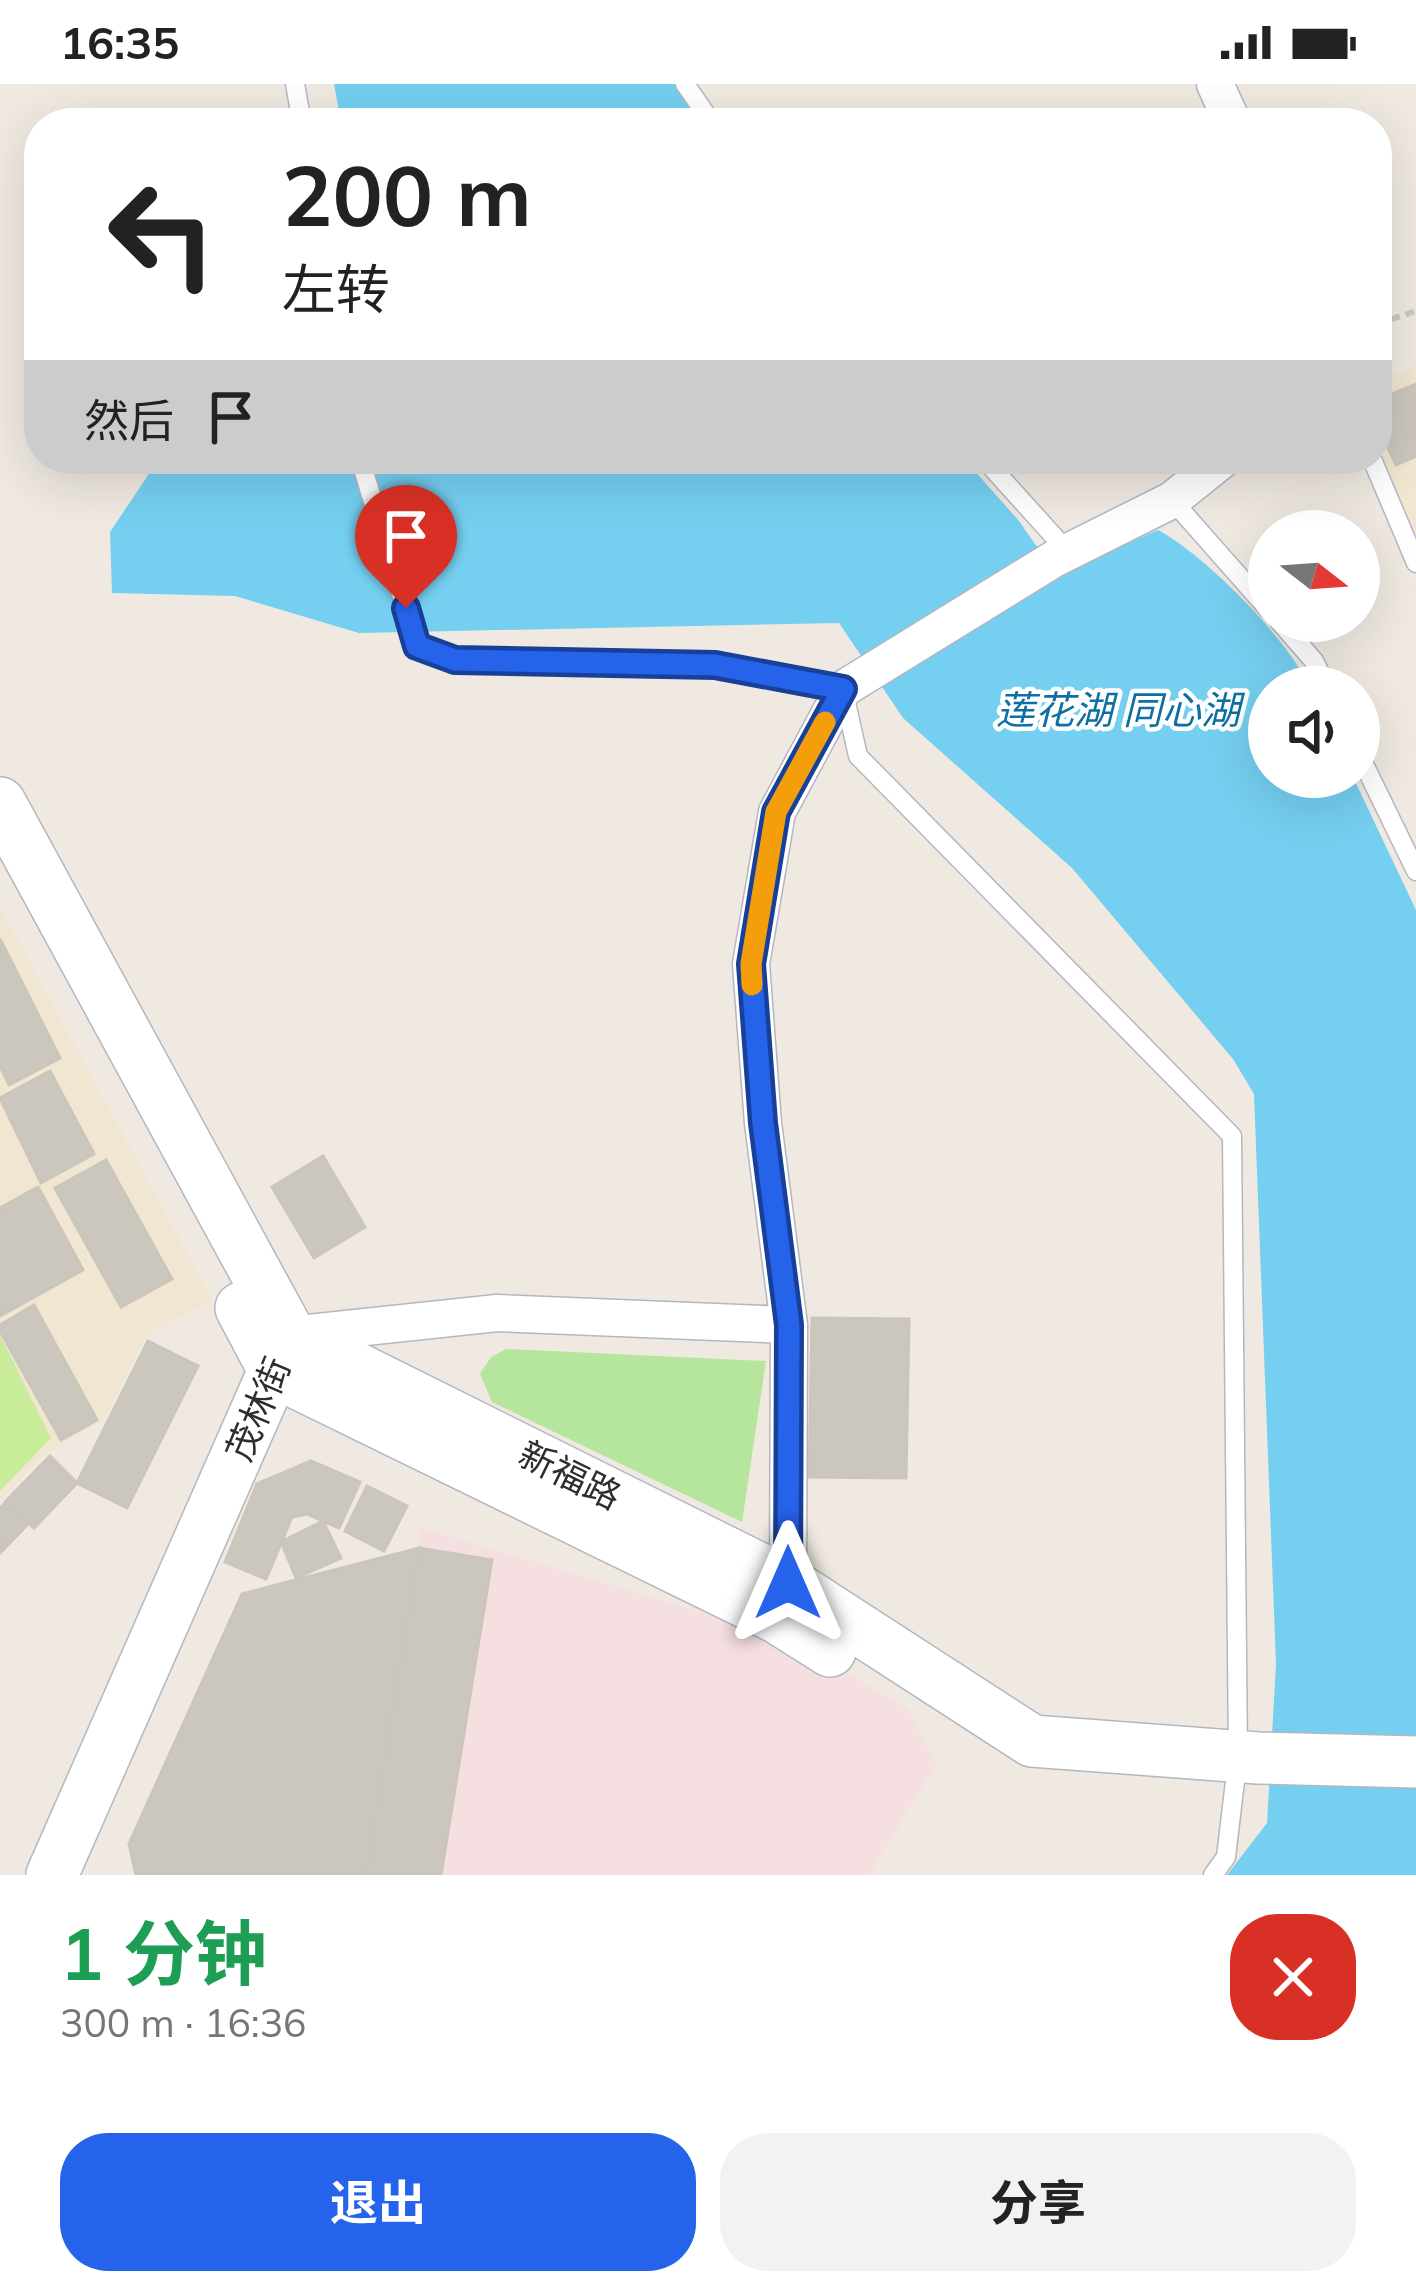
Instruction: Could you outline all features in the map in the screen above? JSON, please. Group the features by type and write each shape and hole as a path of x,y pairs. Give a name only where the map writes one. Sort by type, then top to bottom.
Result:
{"street":[{"path":"788,1583 789,1325 763,1123 751,964 776,812 843,689 1061,556 1172,500 1204,474"},
{"path":"0,803 283,1354"},
{"path":"0,856 283,1354"},
{"name":"茂林街","path":"52,1875 283,1354 497,1313 789,1325"},
{"name":"新福路","path":"283,1354 776,1617 1015,1766 1416,1762"},
{"name":"新福路","path":"283,1354 788,1583 1032,1741 1416,1785"}],"lane":[{"path":"365,474 417,646 455,660 715,665 843,689 858,756 1232,1136 1248,1767 1226,1858 1213,1875"},
{"path":"996,474 1061,556"},
{"path":"1378,474 1416,563"},
{"path":"1172,500 1248,586"},
{"path":"1297,642 1316,666"},
{"path":"1380,797 1416,871"}],"shaded area":[{"path":"1416,365 1416,544 1387,474 1392,474 1392,375"},
{"path":"0,907 213,1301 146,1335 103,1420 43,1456 0,1500"},
{"path":"421,1528 794,1640 908,1710 936,1764 869,1875 366,1875"}],"green space":[{"path":"0,1335 51,1438 0,1491"},
{"path":"506,1349 766,1361 742,1522 492,1402 480,1374 491,1357"}],"water":[{"path":"334,84 677,84 692,108 338,108"},
{"name":"莲花湖 同心湖","path":"149,474 977,474 1019,521 1056,574 1158,530 1221,578 1248,606 1248,642 1281,642 1298,666 1248,666 1248,798 1363,798 1416,910 1416,1875 1227,1875 1267,1823 1276,1664 1254,1094 1233,1059 1072,868 903,718 839,623 359,633 235,596 112,593 110,532"}],"building":[{"path":"1416,384 1416,456 1396,465 1392,457 1392,394"},
{"path":"0,939 60,1058 9,1085 0,1066"},
{"path":"50,1071 94,1154 41,1183 0,1098"},
{"path":"323,1156 365,1227 314,1258 272,1187"},
{"path":"106,1160 172,1279 121,1307 55,1188"},
{"path":"38,1187 83,1270 0,1316 0,1208"},
{"path":"34,1305 97,1420 61,1440 0,1331 0,1325"},
{"path":"812,1318 909,1319 906,1478 809,1477"},
{"path":"148,1341 198,1366 127,1508 77,1483"},
{"path":"50,1456 77,1483 34,1528 6,1501"},
{"path":"311,1461 360,1482 339,1528 307,1514 292,1517 266,1579 225,1562 257,1484"},
{"path":"367,1486 407,1506 384,1551 345,1531"},
{"path":"5,1503 27,1525 0,1553 0,1508"},
{"path":"323,1521 341,1558 296,1578 281,1542"},
{"path":"419,1548 492,1560 441,1875 366,1875"},
{"path":"419,1548 366,1875 136,1875 129,1844 242,1594"}],"slow traffic":[{"path":"752,985 751,964 776,812 825,722"}],"route":[{"path":"406,608 417,646 455,660 715,665 843,689 776,812 751,964 763,1123 789,1325 788,1583"}]}
